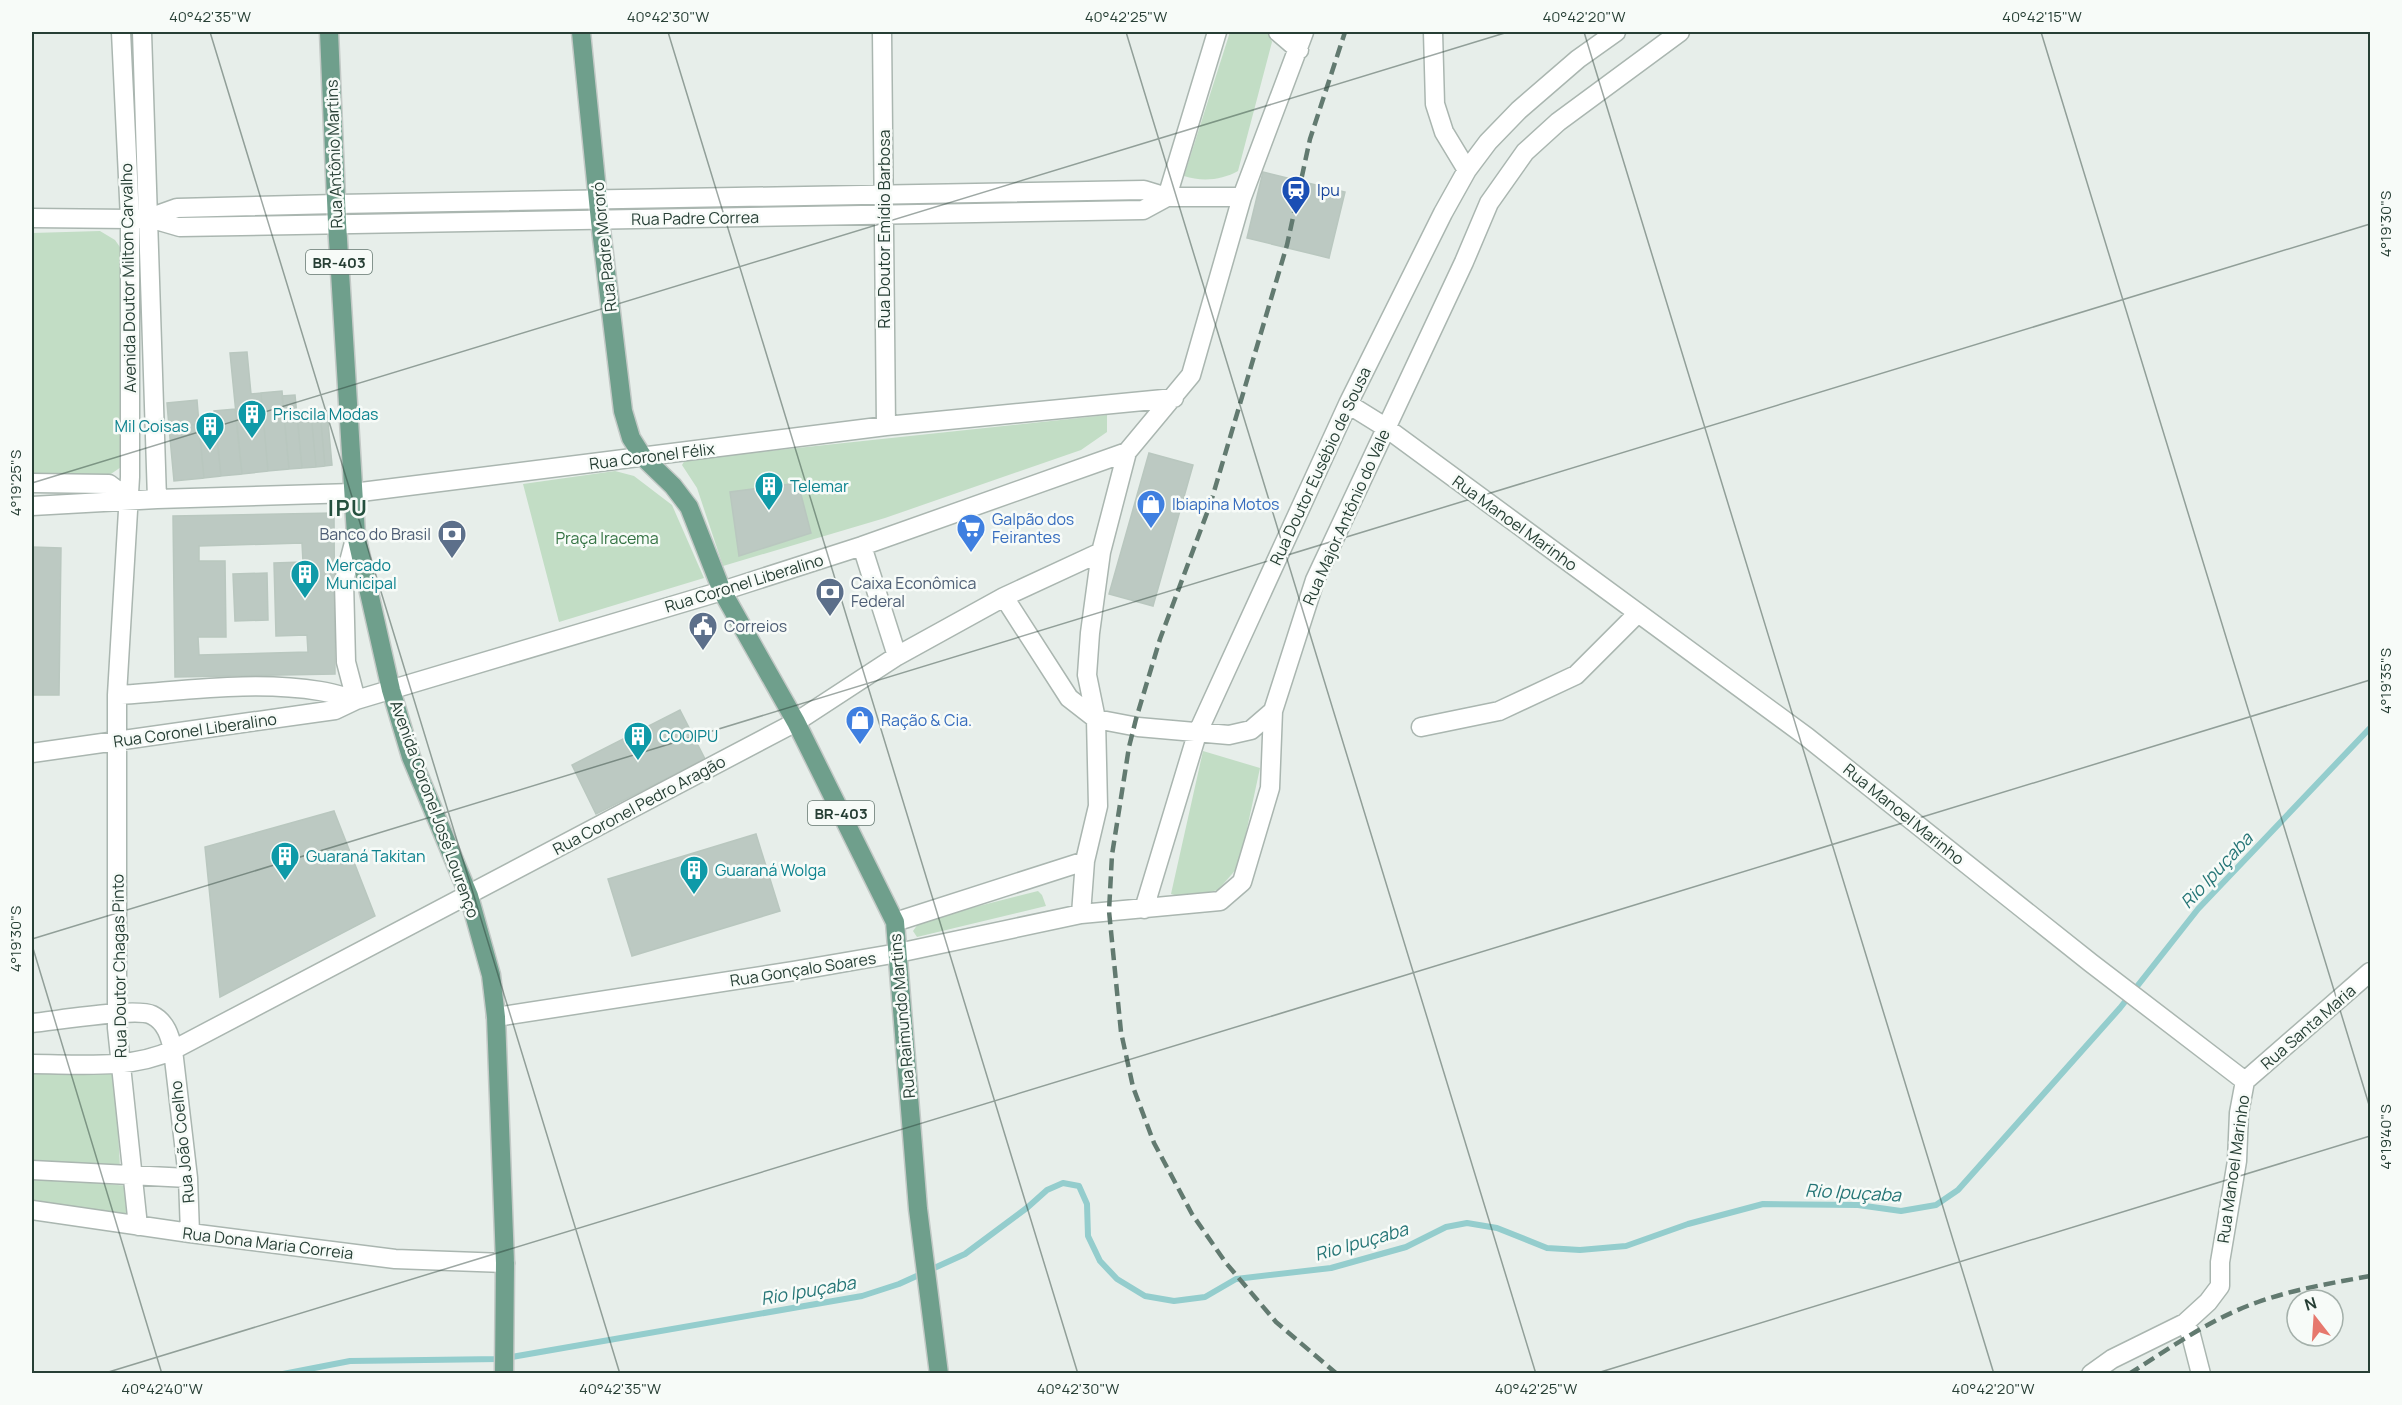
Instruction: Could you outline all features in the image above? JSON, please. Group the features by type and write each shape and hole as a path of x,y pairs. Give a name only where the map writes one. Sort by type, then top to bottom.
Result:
{"main road":[{"name":"Rua Antônio Martins","path":"329,32 337,223 353,493"},
{"name":"Rua Padre Mororó","path":"581,32 600,220 623,411 631,438 643,457"},
{"name":"Rua Raimundo Martins","path":"643,457 673,486 688,507 722,591 796,722 895,922 918,1209 939,1374"},
{"name":"Avenida Coronel José Lourenço","path":"353,493 356,535 391,690 411,757 469,896 491,975 496,1017 505,1263 504,1374"}],"street":[{"name":"Avenida Doutor Milton Carvalho","path":"116,741 130,500 130,219 121,32"},
{"name":"Avenida Doutor Milton Carvalho","path":"142,32 157,499"},
{"name":"Rua Doutor Emídio Barbosa","path":"882,32 886,426"},
{"path":"1167,197 1217,32"},
{"path":"1278,32 1299,50"},
{"path":"1081,914 1085,861 1098,806 1096,719 1088,675 1090,633 1101,552 1127,452 1191,375 1242,197 1304,32"},
{"path":"1433,32 1435,104 1444,132 1467,170"},
{"name":"Rua Doutor Eusébio de Sousa","path":"1144,909 1197,734 1348,404 1443,213 1467,170 1488,142 1518,110 1578,59 1616,32"},
{"name":"Rua Major Antônio do Vale","path":"1144,909 1220,901 1242,882 1270,788 1272,711 1315,580 1464,262 1489,203 1525,152 1577,107 1680,32"},
{"name":"Rua Padre Correa","path":"32,218 149,218 177,208 1144,189 1167,197 1242,197"},
{"name":"Rua Padre Correa","path":"149,218 180,227 1143,210 1167,197"},
{"name":"Rua Coronel Félix","path":"32,506 130,500 353,493 886,426 1174,398"},
{"name":"Rua Manoel Marinho","path":"1348,404 1385,427 1807,737 2091,963 2245,1082 2239,1113 2237,1161 2220,1262 2220,1286 2208,1302 2185,1323 2112,1359 2091,1374"},
{"name":"Rua Coronel Liberalino","path":"32,753 335,710 356,700 722,591 862,546 1127,452"},
{"path":"32,483 109,484 130,500"},
{"name":"Avenida Coronel José Lourenço","path":"356,535 344,582 346,662 356,700"},
{"path":"862,546 897,656"},
{"name":"Rua Coronel Pedro Aragão","path":"32,1064 121,1064 173,1050 796,722 897,656 1004,597 1101,552"},
{"path":"1004,597 1070,698 1096,719 1137,727 1229,735 1251,730 1272,711"},
{"path":"1421,727 1499,711 1576,675 1638,613"},
{"name":"Rua Coronel Liberalino","path":"117,695 285,687 321,691 356,700"},
{"name":"Rua Doutor Chagas Pinto","path":"116,741 117,1013 138,1226"},
{"path":"895,922 1085,861"},
{"name":"Rua Gonçalo Soares","path":"496,1017 898,953 1081,914 1144,909"},
{"name":"Rua Santa Maria","path":"2245,1082 2370,972"},
{"name":"Rua João Coelho","path":"32,1023 117,1013 151,1014 162,1022 169,1034 173,1050 188,1178 190,1233"},
{"path":"32,1170 188,1178"},
{"name":"Rua Dona Maria Correia","path":"32,1210 395,1259 505,1263"},
{"path":"2185,1323 2191,1335 2200,1374"}],"green space":[{"path":"1230,32 1269,34 1272,42 1238,171 1212,179 1184,176"},
{"path":"100,231 115,240 122,250 124,465 105,478 32,480 32,233"},
{"path":"1107,415 1107,432 1081,450 885,518 723,566 697,488 682,465 685,460"},
{"name":"Praça Iracema","path":"615,471 634,476 672,505 704,578 559,622 523,484"},
{"path":"1203,751 1260,768 1239,866 1218,890 1185,898 1171,894"},
{"path":"1038,891 1046,906 917,937 913,931 920,921"},
{"path":"32,1069 115,1069 120,1168 32,1165"},
{"path":"32,1177 128,1186 127,1216 32,1204"}],"building":[{"name":"Ipu","path":"1263,172 1345,192 1329,258 1247,238"},
{"name":"Priscila Modas","path":"247,352 251,394 261,393 268,471 242,474 230,353"},
{"path":"282,391 289,469 268,471 261,393"},
{"path":"295,395 302,468 289,469 282,396"},
{"path":"197,400 199,424 169,427 167,403"},
{"path":"235,409 242,474 221,476 214,411"},
{"path":"320,411 325,466 316,467 311,412"},
{"path":"320,411 327,411 332,465 325,466"},
{"path":"311,412 316,467 302,468 297,413"},
{"path":"199,424 204,478 174,481 169,427"},
{"name":"Mil Coisas","path":"216,425 221,476 204,478 199,427"},
{"name":"Ibiapina Motos","path":"1149,453 1193,465 1153,606 1109,594"},
{"name":"Telemar","path":"798,483 811,533 739,556 730,492"},
{"name":"Mercado Municipal","path":"334,513 335,674 175,677 173,516","holes":["302,543 303,562 274,563 276,636 307,635 308,652 199,655 198,637 226,637 225,561 199,561 199,546"]},
{"path":"32,547 61,548 59,695 32,695"},
{"path":"267,573 268,620 235,621 233,574"},
{"name":"COOIPU","path":"680,710 705,759 596,814 572,765"},
{"name":"Guaraná Takitan","path":"334,811 375,916 220,997 205,847"},
{"name":"Guaraná Wolga","path":"756,834 780,911 632,956 608,879"}],"waterway":[{"name":"Rio Ipuçaba","path":"283,1374 350,1361 500,1359 862,1296 899,1284 965,1254 1047,1190 1063,1183 1079,1186 1087,1204 1088,1236 1100,1261 1117,1279 1145,1296 1174,1301 1205,1297 1236,1279 1331,1268 1406,1247 1446,1227 1467,1223 1497,1228 1547,1248 1580,1250 1626,1246 1688,1224 1763,1204 1858,1205 1901,1211 1936,1205 1958,1190 2120,1008 2198,909 2370,728"}],"railway":[{"path":"1337,1374 1276,1322 1226,1263 1192,1214 1154,1143 1133,1087 1121,1032 1109,911 1112,855 1129,747 1136,719 1160,639 1210,505 1287,245 1310,139 1345,32"},
{"path":"2129,1374 2192,1334 2241,1309 2272,1297 2370,1276"}],"place":[{"name":"Ipu","path":"1296,216"},
{"name":"Priscila Modas","path":"252,440"},
{"name":"Mil Coisas","path":"210,452"},
{"name":"Telemar","path":"769,512"},
{"name":"Ibiapina Motos","path":"1151,530"},
{"name":"Galpão dos Feirantes","path":"971,554"},
{"name":"Banco do Brasil","path":"452,560"},
{"name":"Mercado Municipal","path":"305,600"},
{"name":"Caixa Econômica Federal","path":"830,618"},
{"name":"Correios","path":"703,652"},
{"name":"Ração & Cia.","path":"860,746"},
{"name":"COOIPU","path":"638,762"},
{"name":"Guaraná Takitan","path":"285,882"},
{"name":"Guaraná Wolga","path":"694,896"}],"district":[{"name":"IPU","path":"348,508"}]}
